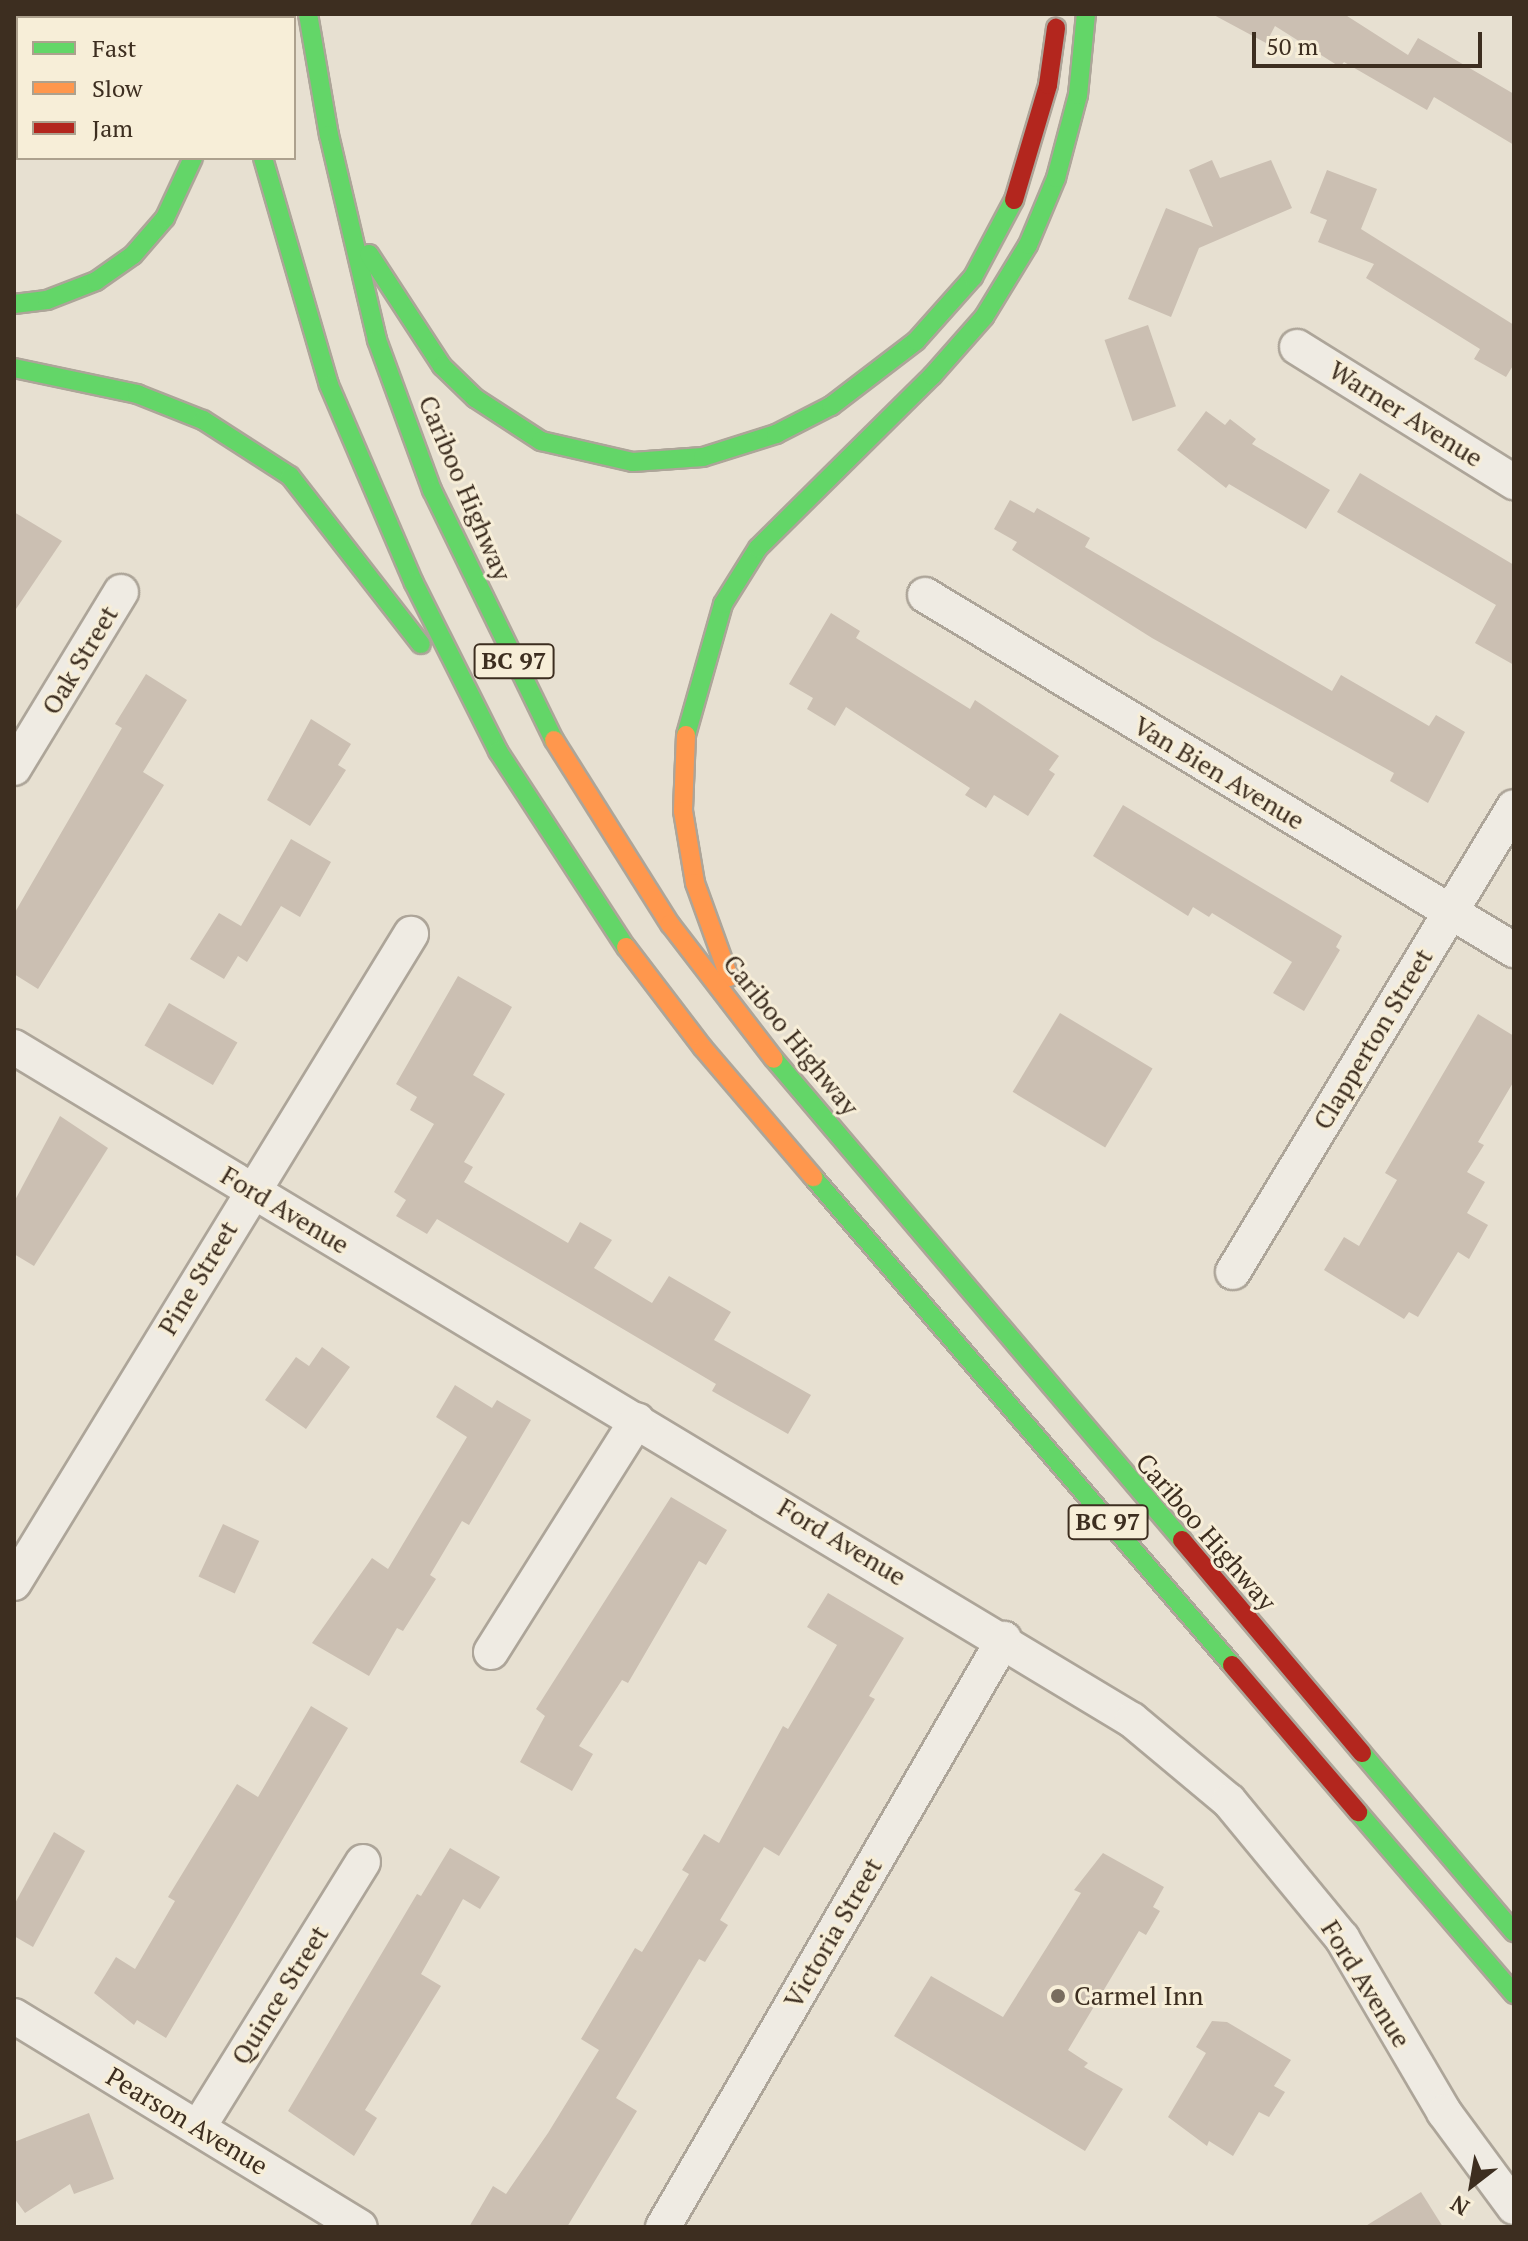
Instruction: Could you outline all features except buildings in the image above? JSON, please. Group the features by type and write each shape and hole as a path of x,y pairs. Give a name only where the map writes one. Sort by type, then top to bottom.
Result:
{"highway":[{"name":"Cariboo Highway","path":"308,14 329,135 355,231 377,340 432,490 542,719 670,924 764,1047 1514,1932"},
{"path":"355,231 442,366 508,422 541,441 633,462 703,457 776,434 831,406 916,341 973,277 1004,224 1027,168 1048,85 1057,14"},
{"path":"764,1047 724,967 695,883 683,811 683,747 700,672 723,604 758,548 932,376 984,317 1028,245 1056,178 1078,95 1086,14"},
{"path":"14,304 47,300 96,281 133,255 165,218 192,160"},
{"name":"BC 97","path":"264,160 329,385 414,583 498,751 592,902 703,1048 1514,1994"},
{"path":"14,368 137,394 203,420 290,476 379,585 498,751"}],"street":[{"name":"Warner Avenue","path":"1297,347 1514,482"},
{"name":"Oak Street","path":"14,768 121,592"},
{"name":"Van Bien Avenue","path":"925,595 1514,950"},
{"name":"Clapperton Street","path":"1233,1272 1514,807"},
{"name":"Pine Street","path":"14,1583 252,1189 411,934"},
{"name":"Ford Avenue","path":"14,1047 1004,1639 1132,1720 1229,1801 1342,1938 1444,2112 1514,2207"},
{"path":"491,1652 637,1420"},
{"name":"Victoria Street","path":"663,2227 1004,1639"},
{"name":"Quince Street","path":"198,2128 363,1862"},
{"name":"Pearson Avenue","path":"14,2016 360,2227"}],"traffic: fast":[{"path":"308,14 329,135 377,340 432,490 554,740"},
{"path":"686,735 723,604 758,548 932,376 984,317 1028,245 1056,178 1078,95 1086,14"},
{"path":"14,304 47,300 96,281 133,255 165,218 192,160"},
{"path":"264,160 329,385 414,583 498,751 626,947"},
{"path":"369,254 442,366 475,398 541,441 633,462 703,457 776,434 831,406 916,341 973,277 1014,200"},
{"path":"14,368 137,394 203,420 290,476 421,644"},
{"path":"774,1059 1182,1540"},
{"path":"813,1177 1232,1665"},
{"path":"1362,1753 1514,1932"},
{"path":"1358,1812 1514,1994"}],"traffic: slow":[{"path":"686,735 683,811 695,883 729,977"},
{"path":"554,740 670,924 774,1059"},
{"path":"626,947 703,1048 813,1177"}],"traffic: jam":[{"path":"1014,200 1048,85 1056,28"},
{"path":"1182,1540 1362,1753"},
{"path":"1232,1665 1358,1812"}],"place":[{"name":"Carmel Inn","path":"1058,1996"}]}
